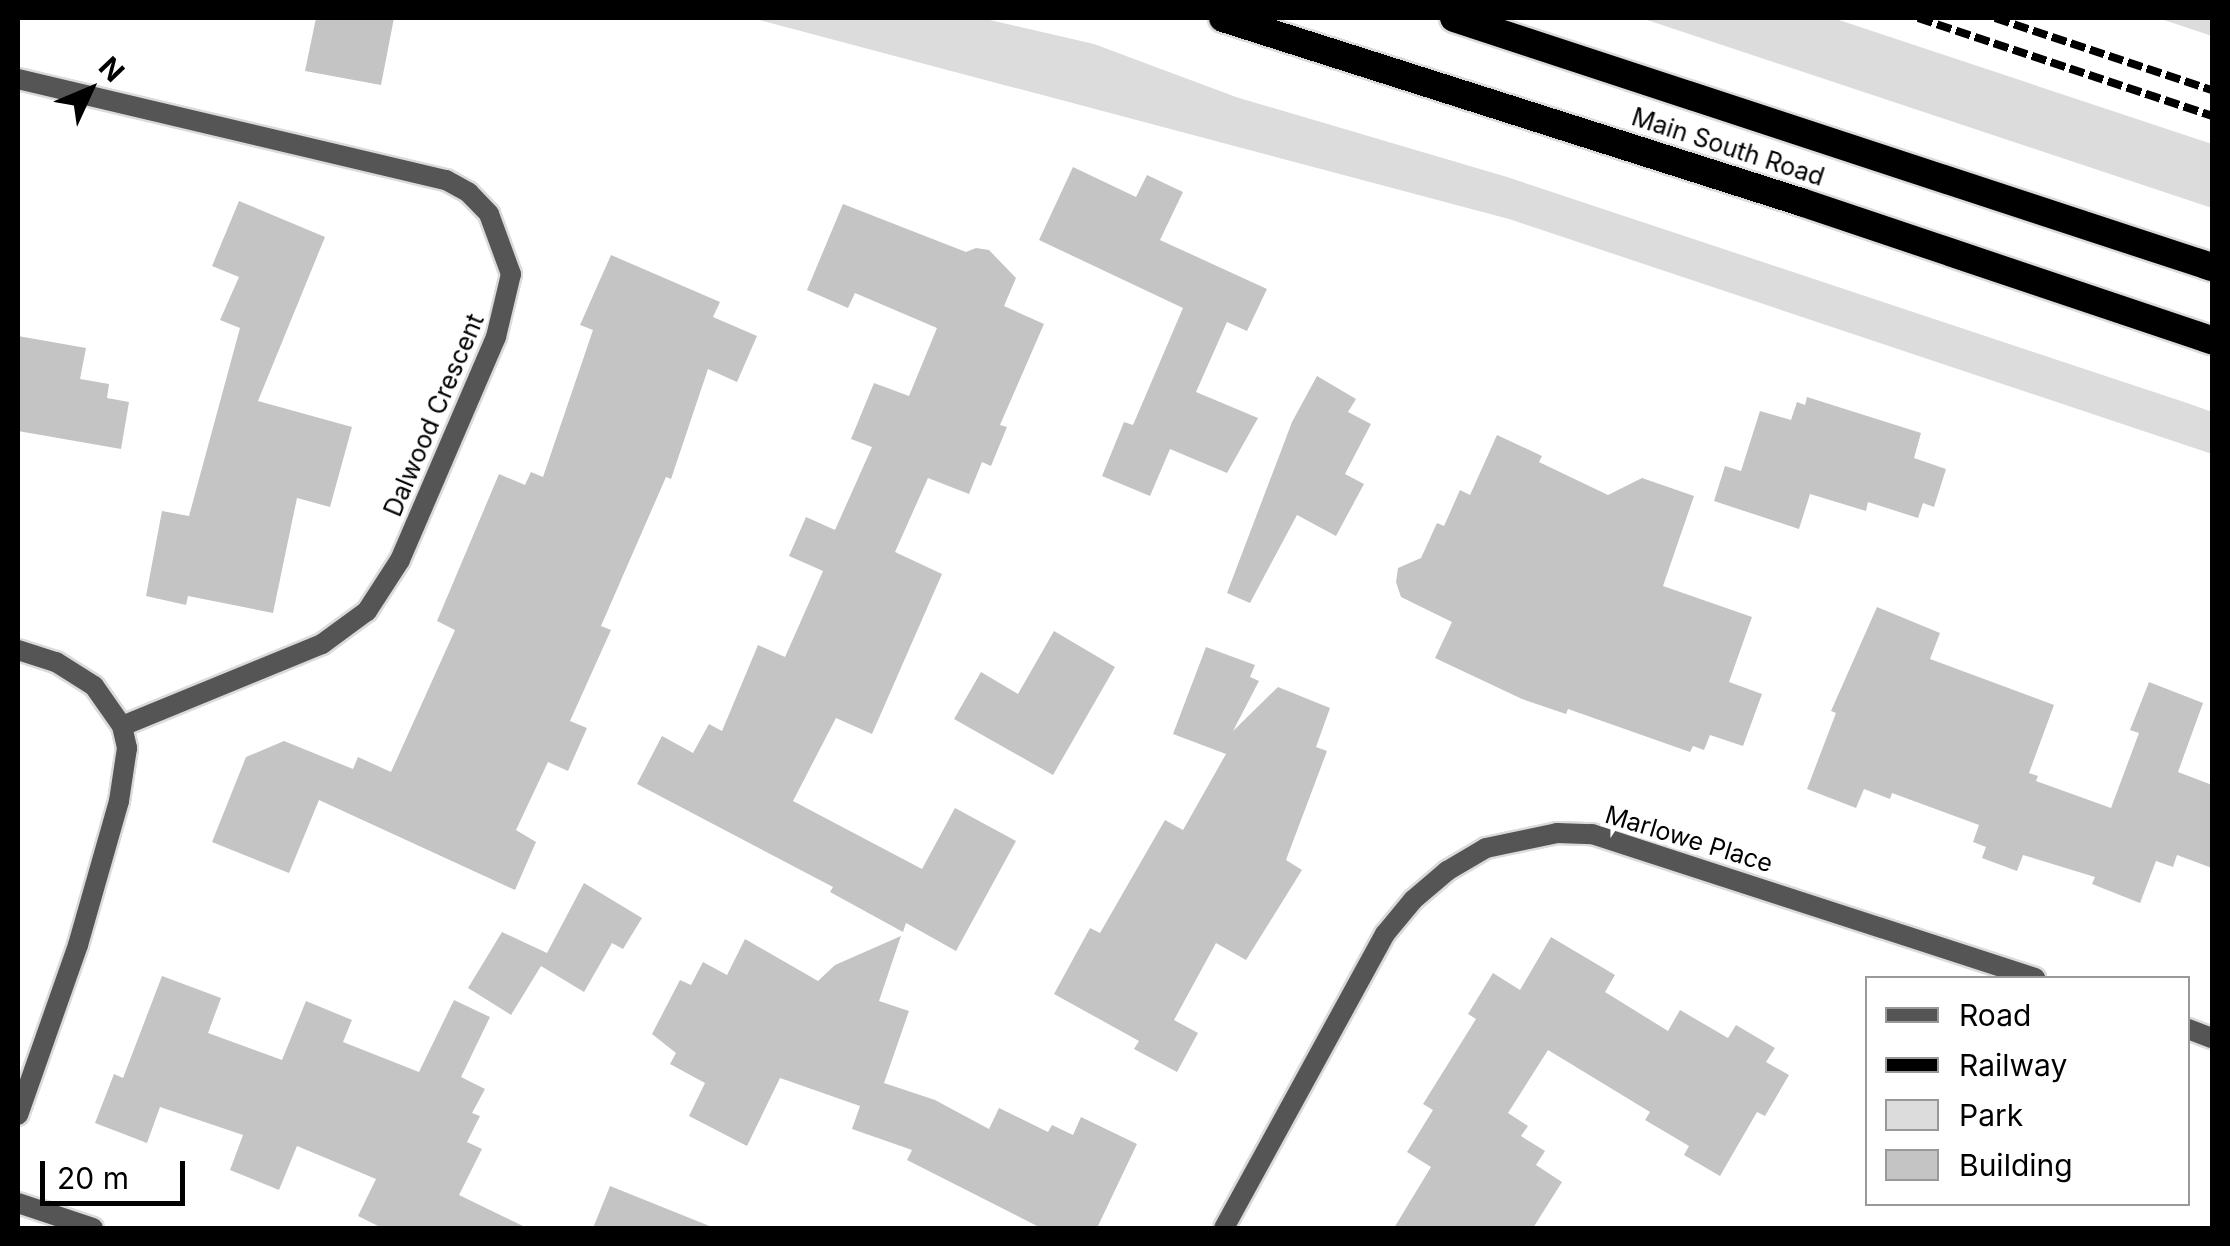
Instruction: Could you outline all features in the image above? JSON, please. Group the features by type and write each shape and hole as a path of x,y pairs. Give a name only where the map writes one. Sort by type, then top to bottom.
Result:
{"highway":[{"name":"Main South Road","path":"1223,18 1801,202 2212,340"},
{"name":"Main South Road","path":"1454,18 2212,267"}],"street":[{"name":"Dalwood Crescent","path":"18,79 446,180 469,193 488,214 511,274 496,337 400,560 367,612 347,630 322,644 122,726"},
{"path":"18,650 76,672 110,704 122,726 127,748 119,801 69,974 18,1116"},
{"name":"Marlowe Place","path":"1224,1228 1386,934 1412,900 1447,870 1486,848 1557,832 1592,834 2029,976"},
{"path":"18,1203 93,1228"}],"green space":[{"path":"752,18 981,18 1094,44 1236,97 1507,177 2193,405 2212,412 2212,454 1509,219"},
{"path":"1641,18 1833,18 2212,144 2212,208"},
{"path":"2158,18 2212,18 2212,36"}],"building":[{"path":"316,18 394,18 381,85 305,71"},
{"path":"1073,167 1136,197 1147,175 1183,192 1160,240 1267,289 1247,331 1227,322 1196,392 1258,418 1227,473 1170,449 1150,496 1102,476 1124,422 1133,425 1183,308 1039,240"},
{"path":"239,201 325,237 258,401 352,427 330,507 297,498 273,613 188,596 186,605 146,596 162,511 189,516 240,328 220,320 239,277 212,266"},
{"path":"843,204 966,252 976,248 989,250 1016,278 1004,306 1044,324 1000,425 1007,427 991,466 982,462 969,494 928,478 895,552 942,574 872,734 836,718 793,801 922,869 955,808 1016,841 956,951 906,923 903,932 830,892 833,887 637,784 662,736 693,753 709,724 722,731 758,645 785,657 823,571 789,556 806,517 835,530 872,447 851,439 874,383 909,396 937,328 855,293 848,308 807,290"},
{"path":"611,255 720,302 713,317 757,336 737,382 708,369 671,479 666,477 601,626 611,630 570,721 587,728 568,771 548,762 516,830 536,842 515,890 319,800 289,873 212,842 246,757 284,741 353,769 358,757 391,772 455,630 437,621 499,474 525,485 531,472 543,477 593,330 580,325"},
{"path":"18,336 86,348 80,379 109,384 107,398 129,402 121,449 18,431"},
{"path":"1317,376 1356,399 1348,412 1371,424 1345,474 1364,484 1336,536 1297,515 1250,603 1227,593 1292,422"},
{"path":"1807,397 1921,433 1914,458 1946,469 1934,507 1923,503 1918,518 1868,502 1866,511 1810,494 1799,529 1714,501 1725,466 1741,471 1760,411 1791,420 1797,402 1805,405"},
{"path":"1497,435 1542,456 1539,462 1608,495 1642,478 1694,496 1663,586 1752,617 1729,682 1762,694 1743,746 1710,735 1704,750 1693,746 1690,752 1568,709 1566,714 1522,699 1435,658 1452,622 1401,597 1396,582 1398,568 1421,558 1437,523 1444,526 1460,490 1470,495"},
{"path":"1877,607 1940,633 1930,659 2054,705 2029,773 2038,776 2036,781 2111,808 2139,733 2130,730 2149,682 2203,703 2178,772 2212,785 2212,868 2177,855 2173,867 2156,861 2140,903 2092,884 2095,877 2023,855 2017,871 1982,858 1986,847 1973,842 1979,825 1892,793 1890,799 1864,789 1856,808 1807,789 1836,713 1831,711"},
{"path":"1054,631 1115,667 1053,775 954,719 981,672 1018,694"},
{"path":"1206,647 1255,665 1250,677 1259,681 1233,731 1278,687 1330,708 1316,747 1327,751 1286,860 1302,870 1246,960 1216,943 1174,1020 1198,1033 1177,1072 1134,1049 1139,1041 1054,994 1090,928 1100,933 1165,820 1183,830 1226,754 1173,734"},
{"path":"584,883 642,918 623,949 612,943 584,992 541,966 511,1015 468,988 502,932 547,953"},
{"path":"901,936 879,1001 909,1011 884,1083 935,1100 989,1129 999,1108 1048,1132 1052,1125 1073,1135 1081,1117 1137,1144 1097,1228 1041,1228 907,1160 912,1150 852,1129 860,1106 780,1078 747,1146 689,1116 705,1083 670,1064 676,1053 652,1034 680,980 691,985 703,962 727,975 745,939 818,981 835,965"},
{"path":"1551,937 1615,975 1605,992 1668,1031 1680,1010 1728,1038 1736,1025 1775,1048 1766,1062 1789,1075 1765,1116 1757,1112 1720,1176 1684,1155 1689,1146 1645,1120 1650,1112 1548,1050 1508,1113 1528,1126 1521,1136 1545,1151 1536,1165 1562,1182 1533,1228 1394,1228 1431,1167 1407,1152 1433,1110 1423,1104 1476,1019 1468,1014 1493,973 1520,990"},
{"path":"162,976 221,998 208,1033 282,1060 306,1001 352,1020 343,1042 419,1072 454,1000 490,1017 461,1077 485,1089 472,1113 480,1116 467,1142 482,1149 459,1195 527,1228 382,1228 358,1216 376,1179 297,1146 279,1190 230,1170 243,1135 160,1107 147,1143 95,1123 114,1074 123,1078"},
{"path":"610,1186 712,1227 712,1228 593,1228"}],"railway":[{"path":"1918,18 2212,116"},
{"path":"1995,18 2212,90"}]}
